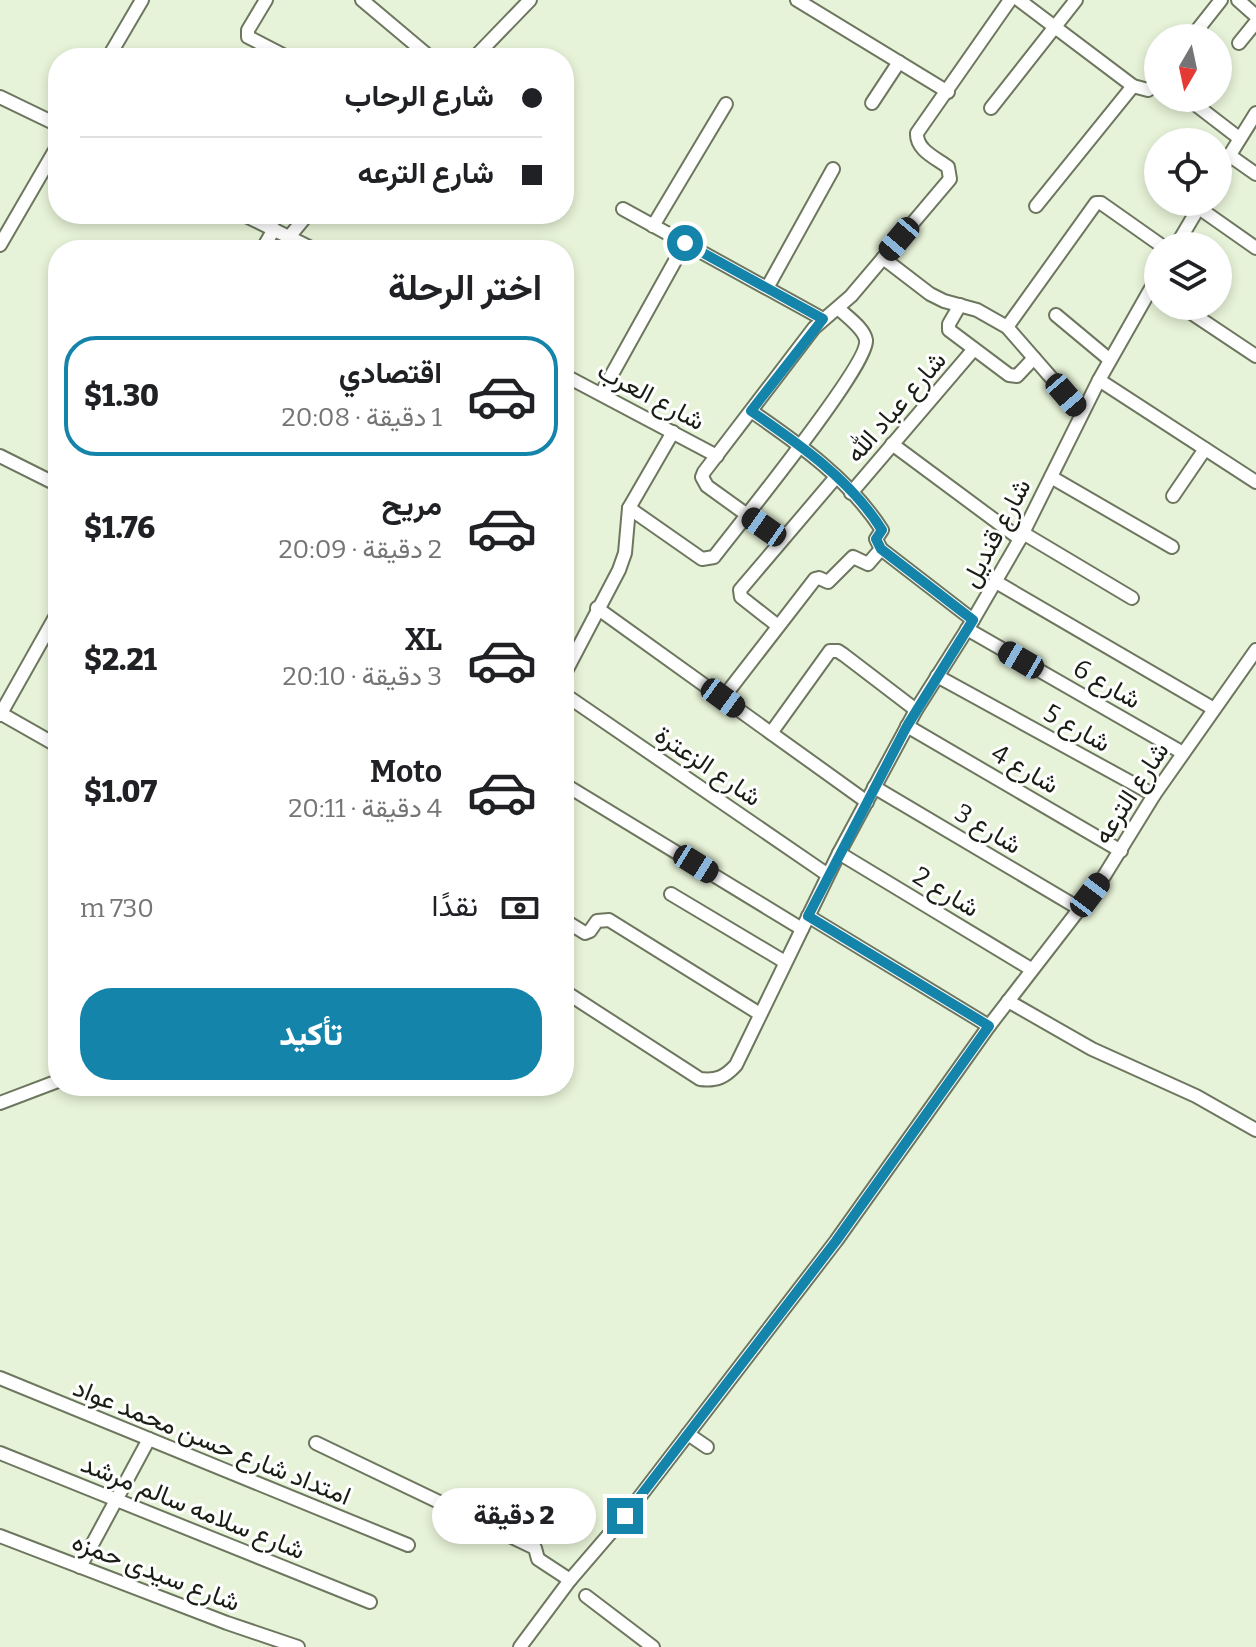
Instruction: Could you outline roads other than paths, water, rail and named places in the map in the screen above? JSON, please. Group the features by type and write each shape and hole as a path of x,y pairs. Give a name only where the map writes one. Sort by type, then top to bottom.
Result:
{"street":[{"path":"114,48 142,0"},
{"path":"266,0 248,30 250,40 267,48"},
{"path":"362,0 419,48"},
{"path":"484,48 530,0"},
{"path":"797,0 948,92"},
{"path":"782,540 703,482 704,472 823,319 838,308 950,179 948,167 921,148 917,133 1010,0"},
{"path":"1019,0 1133,86 1144,90"},
{"path":"991,108 1076,0"},
{"path":"1202,24 1221,0"},
{"path":"1238,0 1256,16"},
{"path":"1239,43 1256,22"},
{"path":"872,103 899,62"},
{"path":"1036,206 1133,86"},
{"path":"0,97 48,120"},
{"path":"653,226 726,104"},
{"path":"1205,112 1239,138"},
{"path":"1232,150 1256,113"},
{"path":"1232,157 1256,174"},
{"path":"0,245 48,162"},
{"path":"767,288 833,169"},
{"path":"1007,327 1094,204 1101,203 1144,233"},
{"path":"623,209 823,319"},
{"path":"1214,216 1256,248"},
{"path":"263,224 295,240"},
{"path":"289,237 300,224"},
{"path":"268,240 274,229"},
{"path":"601,394 685,243"},
{"path":"883,258 930,294 992,317 1007,327 1082,413"},
{"name":"شارع قنديل","path":"574,997 700,1079 714,1080 727,1075 736,1065 874,787 916,710 1022,536 1099,380 1144,304"},
{"path":"960,305 949,324 949,330 974,349 1014,377 1034,358"},
{"path":"629,508 702,559 714,557 838,393 865,349 863,333 838,308"},
{"path":"1056,315 1110,360"},
{"path":"1202,320 1256,356"},
{"name":"شارع عباد الله","path":"851,493 974,349"},
{"name":"شارع العرب","path":"574,380 717,456"},
{"path":"1099,380 1256,482"},
{"path":"723,698 817,578 828,582 853,557 868,564 881,549 876,539 882,530 836,477 799,445 751,411"},
{"path":"574,655 619,570 625,553 629,508 673,432"},
{"path":"892,444 1022,536 1132,598"},
{"path":"1173,496 1205,449"},
{"path":"0,456 48,480"},
{"path":"778,626 740,594 836,477"},
{"path":"1051,477 1172,547"},
{"name":"شارع 6","path":"881,549 970,624 1183,753"},
{"path":"996,582 1214,709"},
{"path":"597,608 867,802"},
{"path":"48,630 0,714 48,740"},
{"name":"شارع الترعه","path":"520,1647 836,1241 989,1026 1080,909 1121,851 1154,795 1256,650"},
{"path":"771,733 830,651 844,655 916,710"},
{"name":"شارع 5","path":"937,676 1154,795"},
{"name":"شارع الزعترة","path":"574,701 828,875"},
{"name":"شارع 4","path":"907,726 1121,851"},
{"name":"شارع 3","path":"874,787 1080,909"},
{"path":"574,790 802,929"},
{"name":"شارع 2","path":"839,853 1031,969"},
{"path":"671,894 785,962"},
{"path":"808,916 989,1026"},
{"path":"574,926 585,933 597,921 609,920 760,1014"},
{"path":"1008,1001 1092,1049 1196,1096 1256,1130"},
{"path":"0,1103 48,1085"},
{"name":"امتداد شارع حسن محمد عواد","path":"0,1378 408,1545"},
{"path":"688,1434 707,1447"},
{"path":"80,1567 149,1439"},
{"path":"316,1443 535,1548 538,1559 570,1580"},
{"name":"شارع سلامه سالم مرشد","path":"0,1453 370,1602"},
{"name":"شارع سيدى حمزه","path":"0,1536 298,1647"},
{"path":"586,1596 653,1647"}]}
